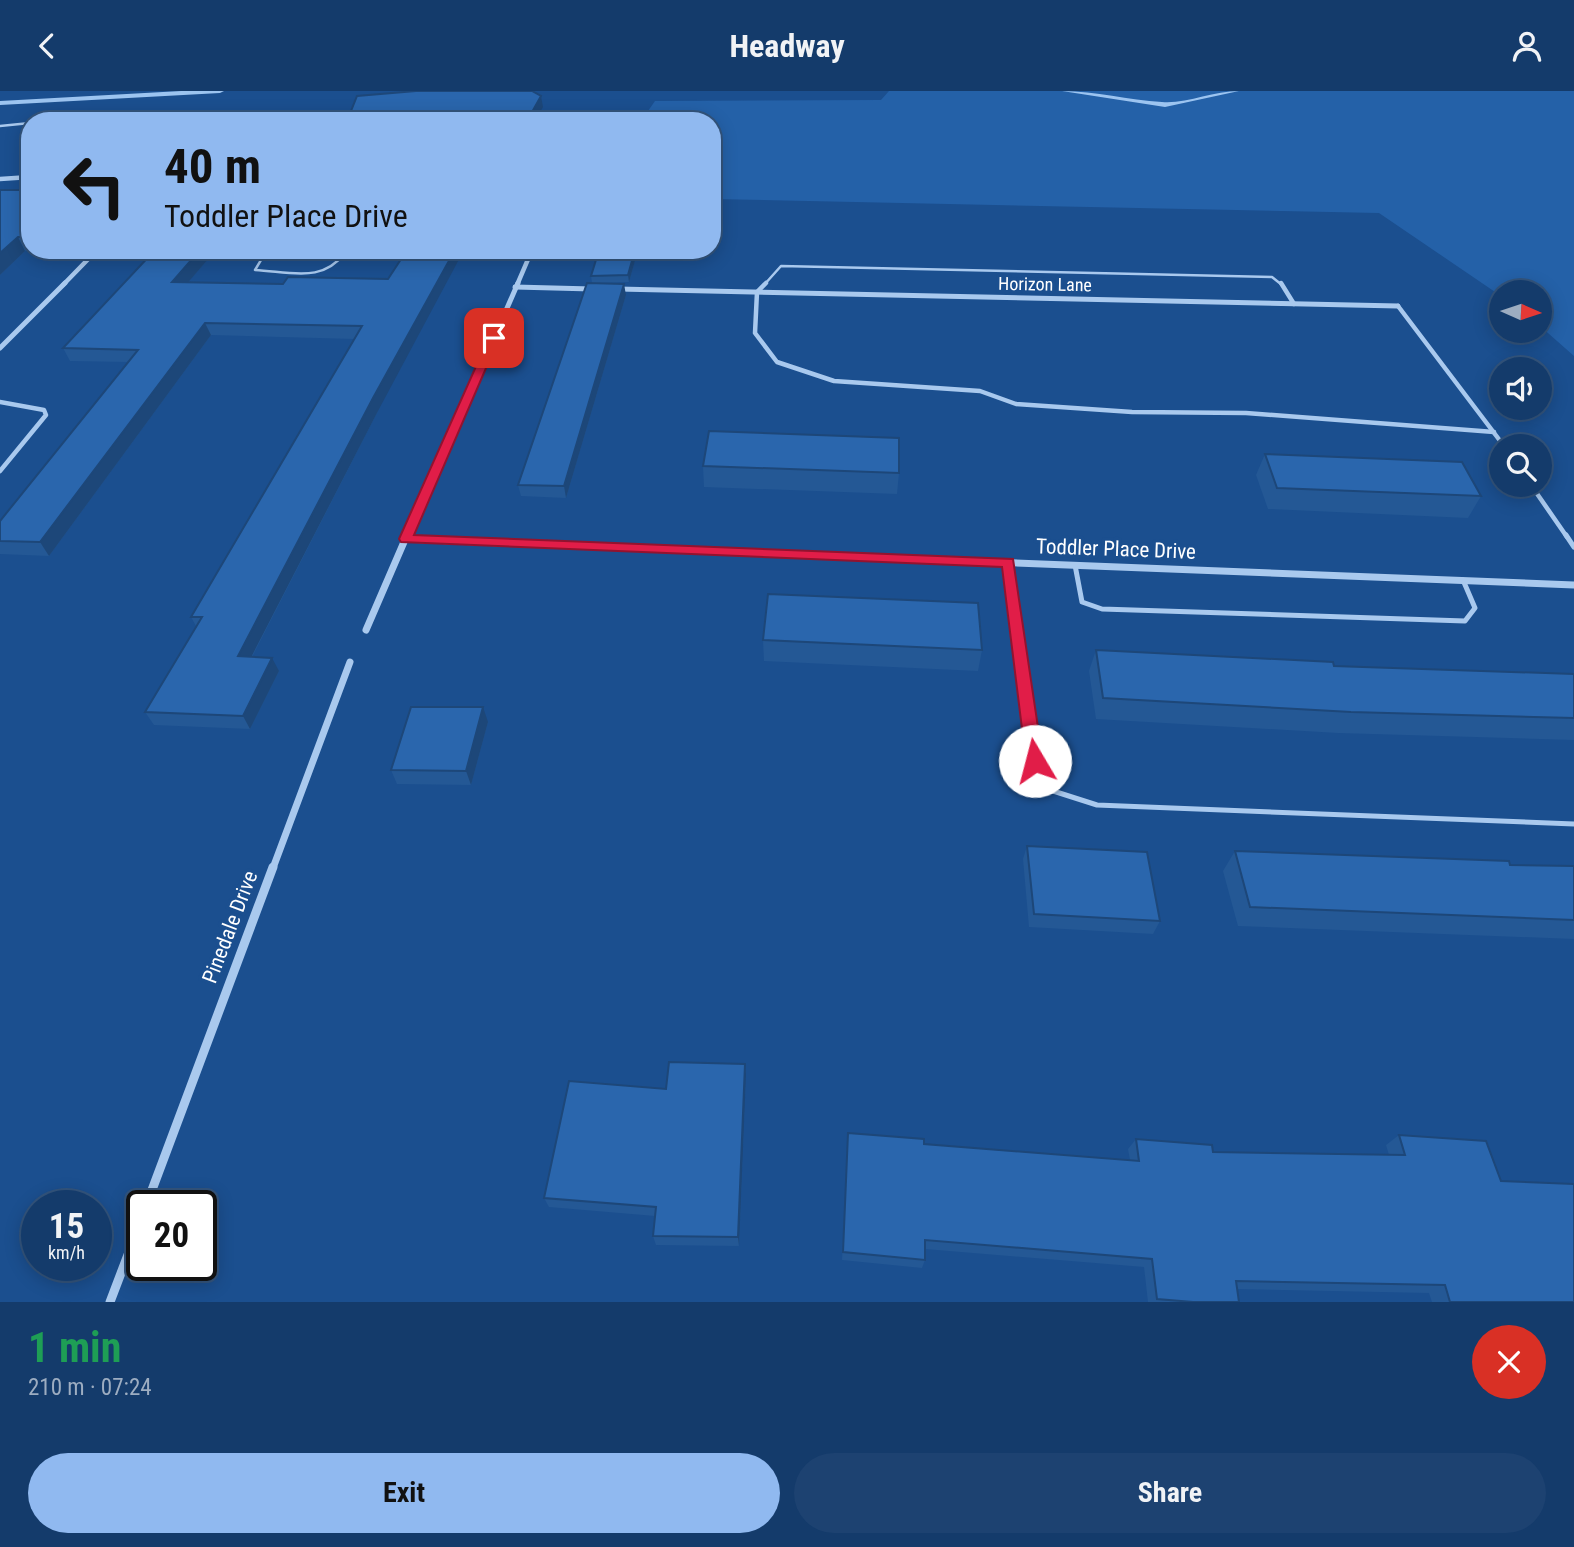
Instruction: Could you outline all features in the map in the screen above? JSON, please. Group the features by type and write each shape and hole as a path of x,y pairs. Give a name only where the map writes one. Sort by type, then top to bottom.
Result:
{"street":[{"path":"0,179 21,178"},
{"path":"0,348 88,259"},
{"path":"366,629 528,259"},
{"path":"515,287 596,289"},
{"name":"Horizon Lane","path":"609,289 1398,306"},
{"name":"Toddler Place Drive","path":"405,539 1574,585"},
{"name":"Pinedale Drive","path":"152,1190 350,662"},
{"path":"110,1302 126,1260"}],"lane":[{"path":"0,125 21,124"},
{"path":"262,259 255,270 322,272 335,267 341,259"},
{"path":"1294,303 1281,282 1272,277 781,266 757,292 755,333 777,362 834,381 980,391 1016,404 1132,412 1246,413 1494,432"},
{"name":"Horizon Lane","path":"1398,306 1494,432"},
{"path":"0,402 28,405 44,410 46,415 0,471"},
{"path":"1539,497 1574,547"},
{"path":"1008,562 1035,761 1050,790 1097,805 1574,824"},
{"path":"1075,565 1082,602 1102,608 1203,614 1465,621 1475,608 1464,580"}],"shaded area":[{"path":"889,91 1574,91 1574,356 1552,337 1552,280 1489,280 1489,288 1379,213 721,199 721,112 647,112 655,101 881,100"}],"building":[{"path":"416,91 532,91 541,96 532,112 351,112 357,96"},
{"path":"0,190 21,190 21,237 0,253"},
{"path":"147,259 192,259 172,282 283,284 288,277 388,279 401,259 450,259 373,398 238,656 272,658 243,716 145,712 202,617 191,617 362,326 205,323 40,542 0,541 0,521 138,350 63,348"},
{"path":"596,259 632,259 628,275 591,276"},
{"path":"587,283 624,284 564,486 518,485"},
{"path":"709,431 899,438 899,473 703,466"},
{"path":"1265,454 1462,462 1481,496 1277,488"},
{"path":"768,594 978,603 982,650 763,640"},
{"path":"1096,650 1333,662 1334,666 1574,674 1574,718 1351,712 1103,698"},
{"path":"411,707 483,707 466,771 391,770"},
{"path":"1027,846 1147,852 1160,921 1034,914"},
{"path":"1235,851 1509,861 1510,865 1574,866 1574,920 1250,907"},
{"path":"669,1062 745,1064 738,1237 653,1236 656,1207 544,1198 569,1081 666,1089"},
{"path":"848,1133 924,1139 924,1144 1139,1161 1136,1139 1212,1145 1213,1152 1405,1155 1399,1135 1486,1141 1501,1181 1574,1184 1574,1302 1450,1302 1445,1285 1236,1281 1239,1302 1193,1302 1157,1299 1152,1259 925,1240 925,1260 843,1252"}],"waterway":[{"path":"0,103 220,91"},
{"path":"1066,91 1165,105 1235,91"}],"route":[{"path":"494,338 405,539 1008,562 1035,761"}]}
